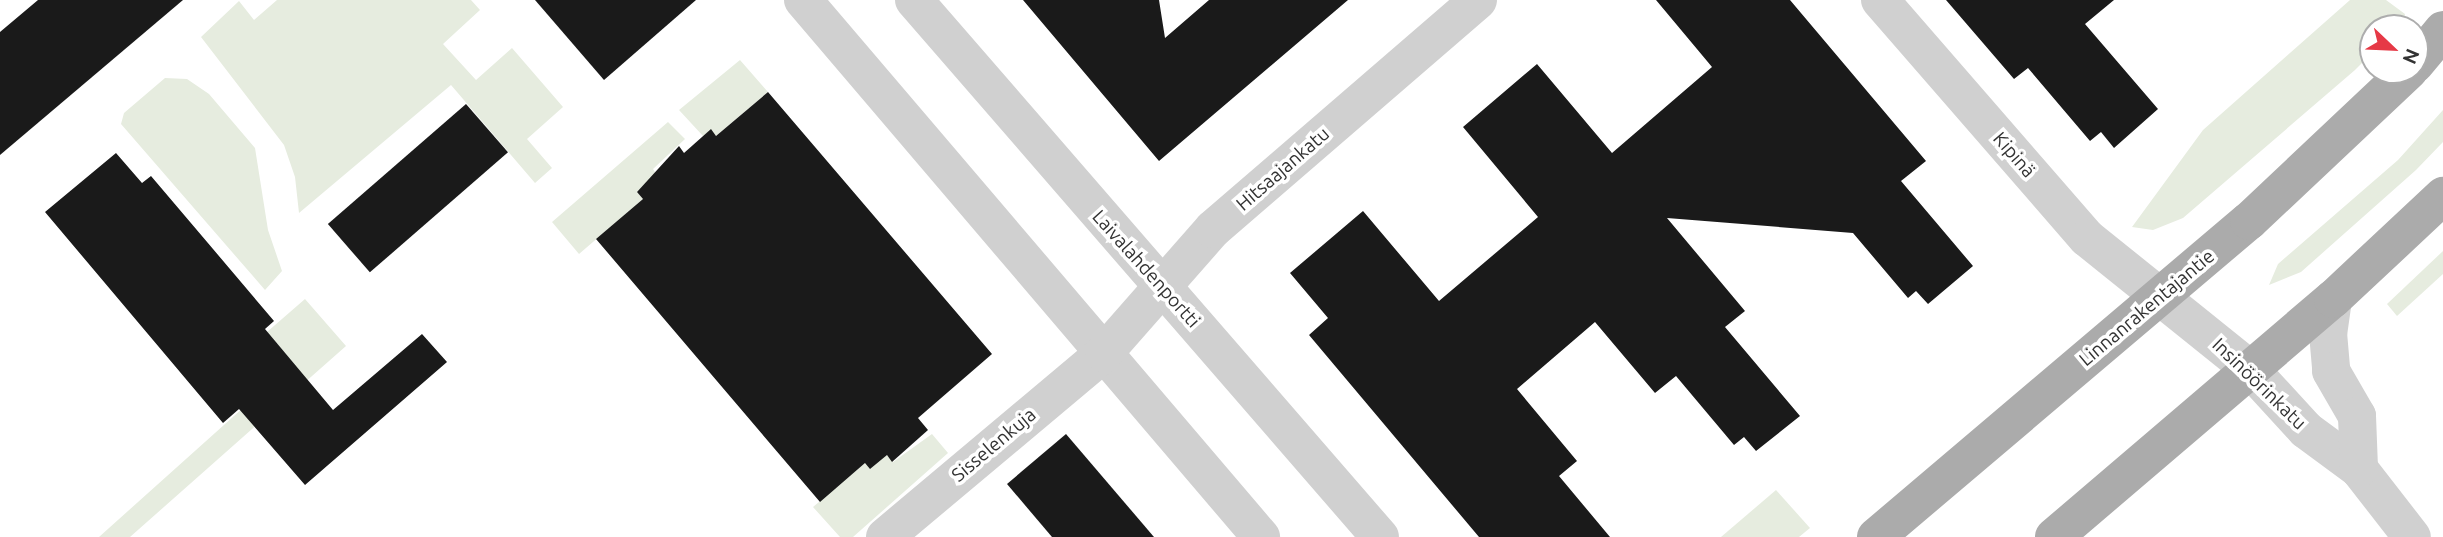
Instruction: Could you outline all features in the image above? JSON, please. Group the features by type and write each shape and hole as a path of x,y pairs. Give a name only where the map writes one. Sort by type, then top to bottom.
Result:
{"main road":[{"path":"2429,47 2443,30"},
{"name":"Linnanrakentajantie","path":"1876,537 2357,125 2396,84"},
{"path":"2054,537 2333,299 2443,196"}],"street":[{"path":"803,0 1261,537"},
{"name":"Laivalahdenportti","path":"914,0 1380,537"},
{"name":"Hitsaajankatu","path":"1104,353 1160,285 1213,229 1478,0"},
{"name":"Kipinä","path":"1880,0 2087,239 2161,295"},
{"name":"Insinöörinkatu","path":"2161,295 2250,369 2306,430 2360,469 2412,537"},
{"path":"2333,299 2328,333 2331,371 2357,416 2360,469"},
{"name":"Sisselenkuja","path":"885,537 1104,353"}],"shaded area":[{"path":"277,0 471,0 480,10 443,44 476,80 512,48 563,107 527,139 552,168 535,183 451,85 299,213 295,177 284,145 201,37 239,1 254,20"},
{"path":"2350,0 2386,0 2405,14 2359,14 2359,66 2355,70 2183,218 2153,230 2132,227 2203,130"},
{"path":"740,60 768,92 716,136 711,130 703,136 679,110"},
{"path":"165,78 187,79 209,94 255,148 268,230 282,271 265,290 121,124 124,113"},
{"path":"2443,110 2443,142 2416,170 2301,272 2269,285 2278,264 2398,160"},
{"path":"668,122 685,139 653,169 657,175 637,192 643,199 579,254 552,222"},
{"path":"2443,251 2443,274 2397,316 2387,304"},
{"path":"305,299 346,346 130,537 99,537 293,363 267,332"},
{"path":"932,434 948,453 853,537 840,537 813,507 865,463 887,455 893,462"},
{"path":"1776,490 1810,528 1799,537 1721,537"}],"building":[{"path":"38,0 183,0 0,155 0,32"},
{"path":"535,0 696,0 604,80"},
{"path":"1023,0 1159,0 1165,38 1209,0 1348,0 1159,161"},
{"path":"1656,0 1790,0 1926,161 1901,181 1973,266 1928,304 1916,291 1908,298 1853,233 1667,218 1745,311 1725,327 1800,416 1756,451 1744,437 1734,445 1676,376 1655,393 1595,322 1517,389 1577,461 1559,476 1610,537 1479,537 1309,335 1328,318 1290,273 1363,211 1439,301 1538,217 1463,127 1537,64 1612,153 1712,67"},
{"path":"1946,0 2114,0 2085,24 2158,109 2114,148 2101,132 2090,141 2028,68 2014,79"},
{"path":"768,92 992,354 918,418 928,430 892,462 887,455 870,469 865,463 820,502 596,239 643,199 637,192 679,146 684,153 711,129 716,136"},
{"path":"466,104 508,152 370,272 328,224"},
{"path":"116,153 142,183 151,176 274,321 265,329 333,410 422,334 447,362 305,485 239,409 223,423 45,212"},
{"path":"1066,434 1154,537 1052,537 1007,484"}]}
